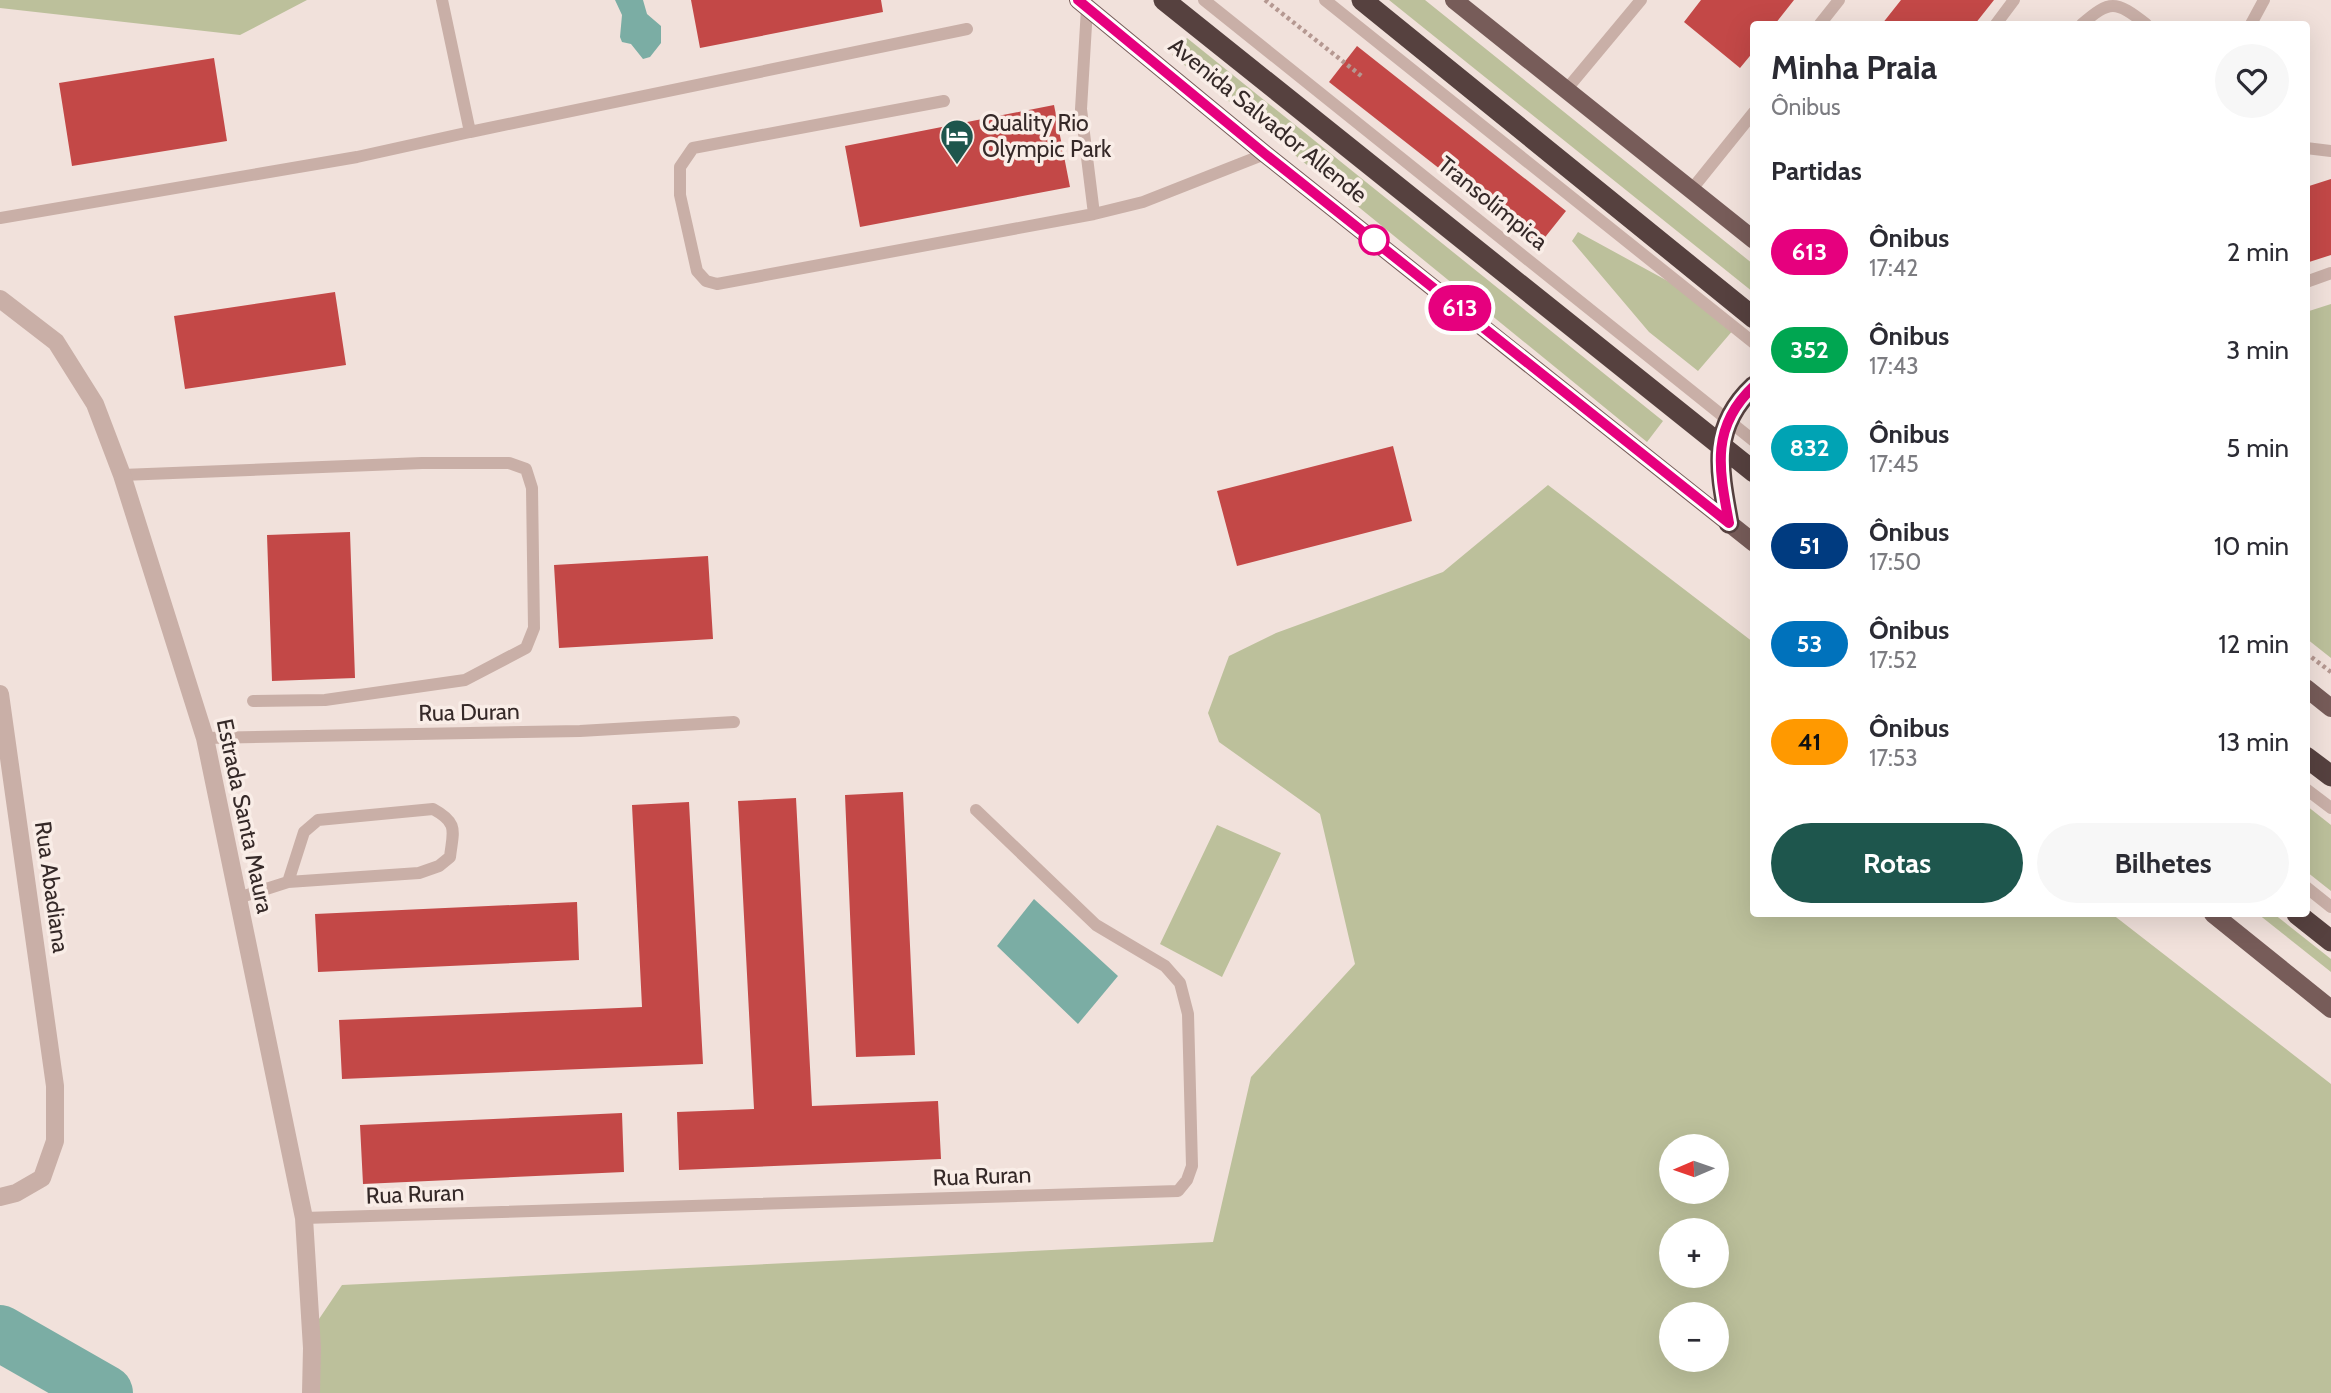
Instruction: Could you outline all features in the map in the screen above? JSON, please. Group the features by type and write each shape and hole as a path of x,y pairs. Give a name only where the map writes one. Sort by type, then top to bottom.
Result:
{"highway":[{"name":"Avenida Salvador Allende","path":"1164,0 1750,469"},
{"path":"1362,0 1750,315"},
{"path":"1729,523 1719,463 1721,446 1728,420 1750,393"},
{"path":"2310,760 2331,776"},
{"path":"2301,917 2331,941"}],"main road":[{"path":"1454,0 1750,237"},
{"name":"Avenida Salvador Allende","path":"1083,4 1265,154 1750,540"},
{"path":"2310,691 2331,708"},
{"path":"2217,917 2331,1009"}],"street":[{"name":"Estrada Santa Maura","path":"0,299 56,342 95,404 122,475 205,738 304,1218 312,1348 311,1393"},
{"name":"Rua Abadiana","path":"0,694 55,1086 55,1141 42,1178 16,1193 0,1197"}],"lane":[{"path":"442,0 470,132"},
{"name":"Transolímpica","path":"1204,0 1415,166 1750,438"},
{"path":"1325,0 1750,340"},
{"path":"1566,90 1641,0"},
{"path":"1822,21 1839,0"},
{"path":"1998,21 2014,0"},
{"path":"2085,21 2106,0 2117,1 2142,21"},
{"path":"2253,21 2264,0"},
{"path":"1083,4 1081,109 1094,214"},
{"path":"0,218 357,157 967,29"},
{"path":"944,101 693,148 680,166 680,195 697,271 706,281 717,284 1094,214 1143,201 1265,154"},
{"path":"1692,190 1750,116"},
{"path":"2310,148 2331,151"},
{"path":"2310,281 2331,273"},
{"path":"122,475 422,463 509,463 526,468 531,488 534,628 526,648 464,680 325,700 253,701"},
{"name":"Rua Duran","path":"205,738 580,731 734,722"},
{"path":"2310,792 2331,808"},
{"path":"238,898 288,882 419,873 439,866 450,857 453,827 448,817 433,809 318,820 303,832 288,882"},
{"name":"Rua Ruran","path":"304,1218 1178,1191 1187,1180 1192,1166 1188,1014 1180,983 1165,966 1096,925 976,810"},
{"path":"2310,890 2331,907"}],"path":[{"path":"1265,0 1364,78"},
{"path":"2310,656 2331,672"}],"green space":[{"path":"0,0 307,0 240,35 0,8"},
{"path":"1389,0 1425,0 1750,262 1750,290"},
{"path":"1187,38 1663,421 1647,442 1172,55"},
{"path":"1578,232 1675,285 1734,329 1698,371 1649,332 1572,241"},
{"path":"2331,304 2331,658 2310,641 2310,311"},
{"path":"1548,485 1750,640 1750,917 2116,917 2331,1084 2331,1393 319,1393 319,1319 342,1285 1213,1242 1251,1077 1355,964 1320,814 1219,742 1208,713 1229,656 1276,633 1443,572"},
{"path":"2310,808 2331,825 2331,891 2310,874"},
{"path":"1217,825 1281,853 1222,977 1160,944"},
{"path":"2262,917 2278,917 2331,959 2331,972"}],"water":[{"path":"615,0 643,0 647,14 661,26 661,43 650,57 643,59 631,44 622,42 622,15"},
{"path":"1034,899 1118,976 1078,1024 997,946"}],"building":[{"path":"691,0 881,0 883,12 700,48"},
{"path":"1701,0 1794,0 1777,21 1750,21 1750,56 1740,68 1684,22"},
{"path":"1901,0 1994,0 1977,21 1884,21"},
{"path":"1357,46 1566,211 1538,246 1329,82"},
{"path":"214,58 227,141 72,166 59,83"},
{"name":"Quality Rio Olympic Park","path":"1054,105 1070,187 860,227 845,146"},
{"path":"2331,179 2331,255 2310,262 2310,186"},
{"path":"335,292 346,365 185,389 174,316"},
{"path":"1393,446 1412,521 1237,566 1217,491"},
{"path":"350,532 355,678 272,681 267,535"},
{"path":"708,556 713,639 559,648 554,565"},
{"path":"903,792 915,1055 856,1057 845,795"},
{"path":"796,798 812,1106 938,1101 941,1159 679,1170 677,1112 754,1109 738,801"},
{"path":"689,802 703,1064 342,1079 339,1020 642,1007 632,805"},
{"path":"577,902 579,960 318,972 315,914"},
{"path":"622,1113 624,1172 363,1184 360,1125"}],"waterway":[{"path":"0,1333 105,1393"}],"bus line":[{"name":"613","path":"1078,0 1265,154 1729,523 1719,463 1721,446 1735,405 1750,390"}],"place":[{"name":"Quality Rio Olympic Park","path":"957,166"}]}
